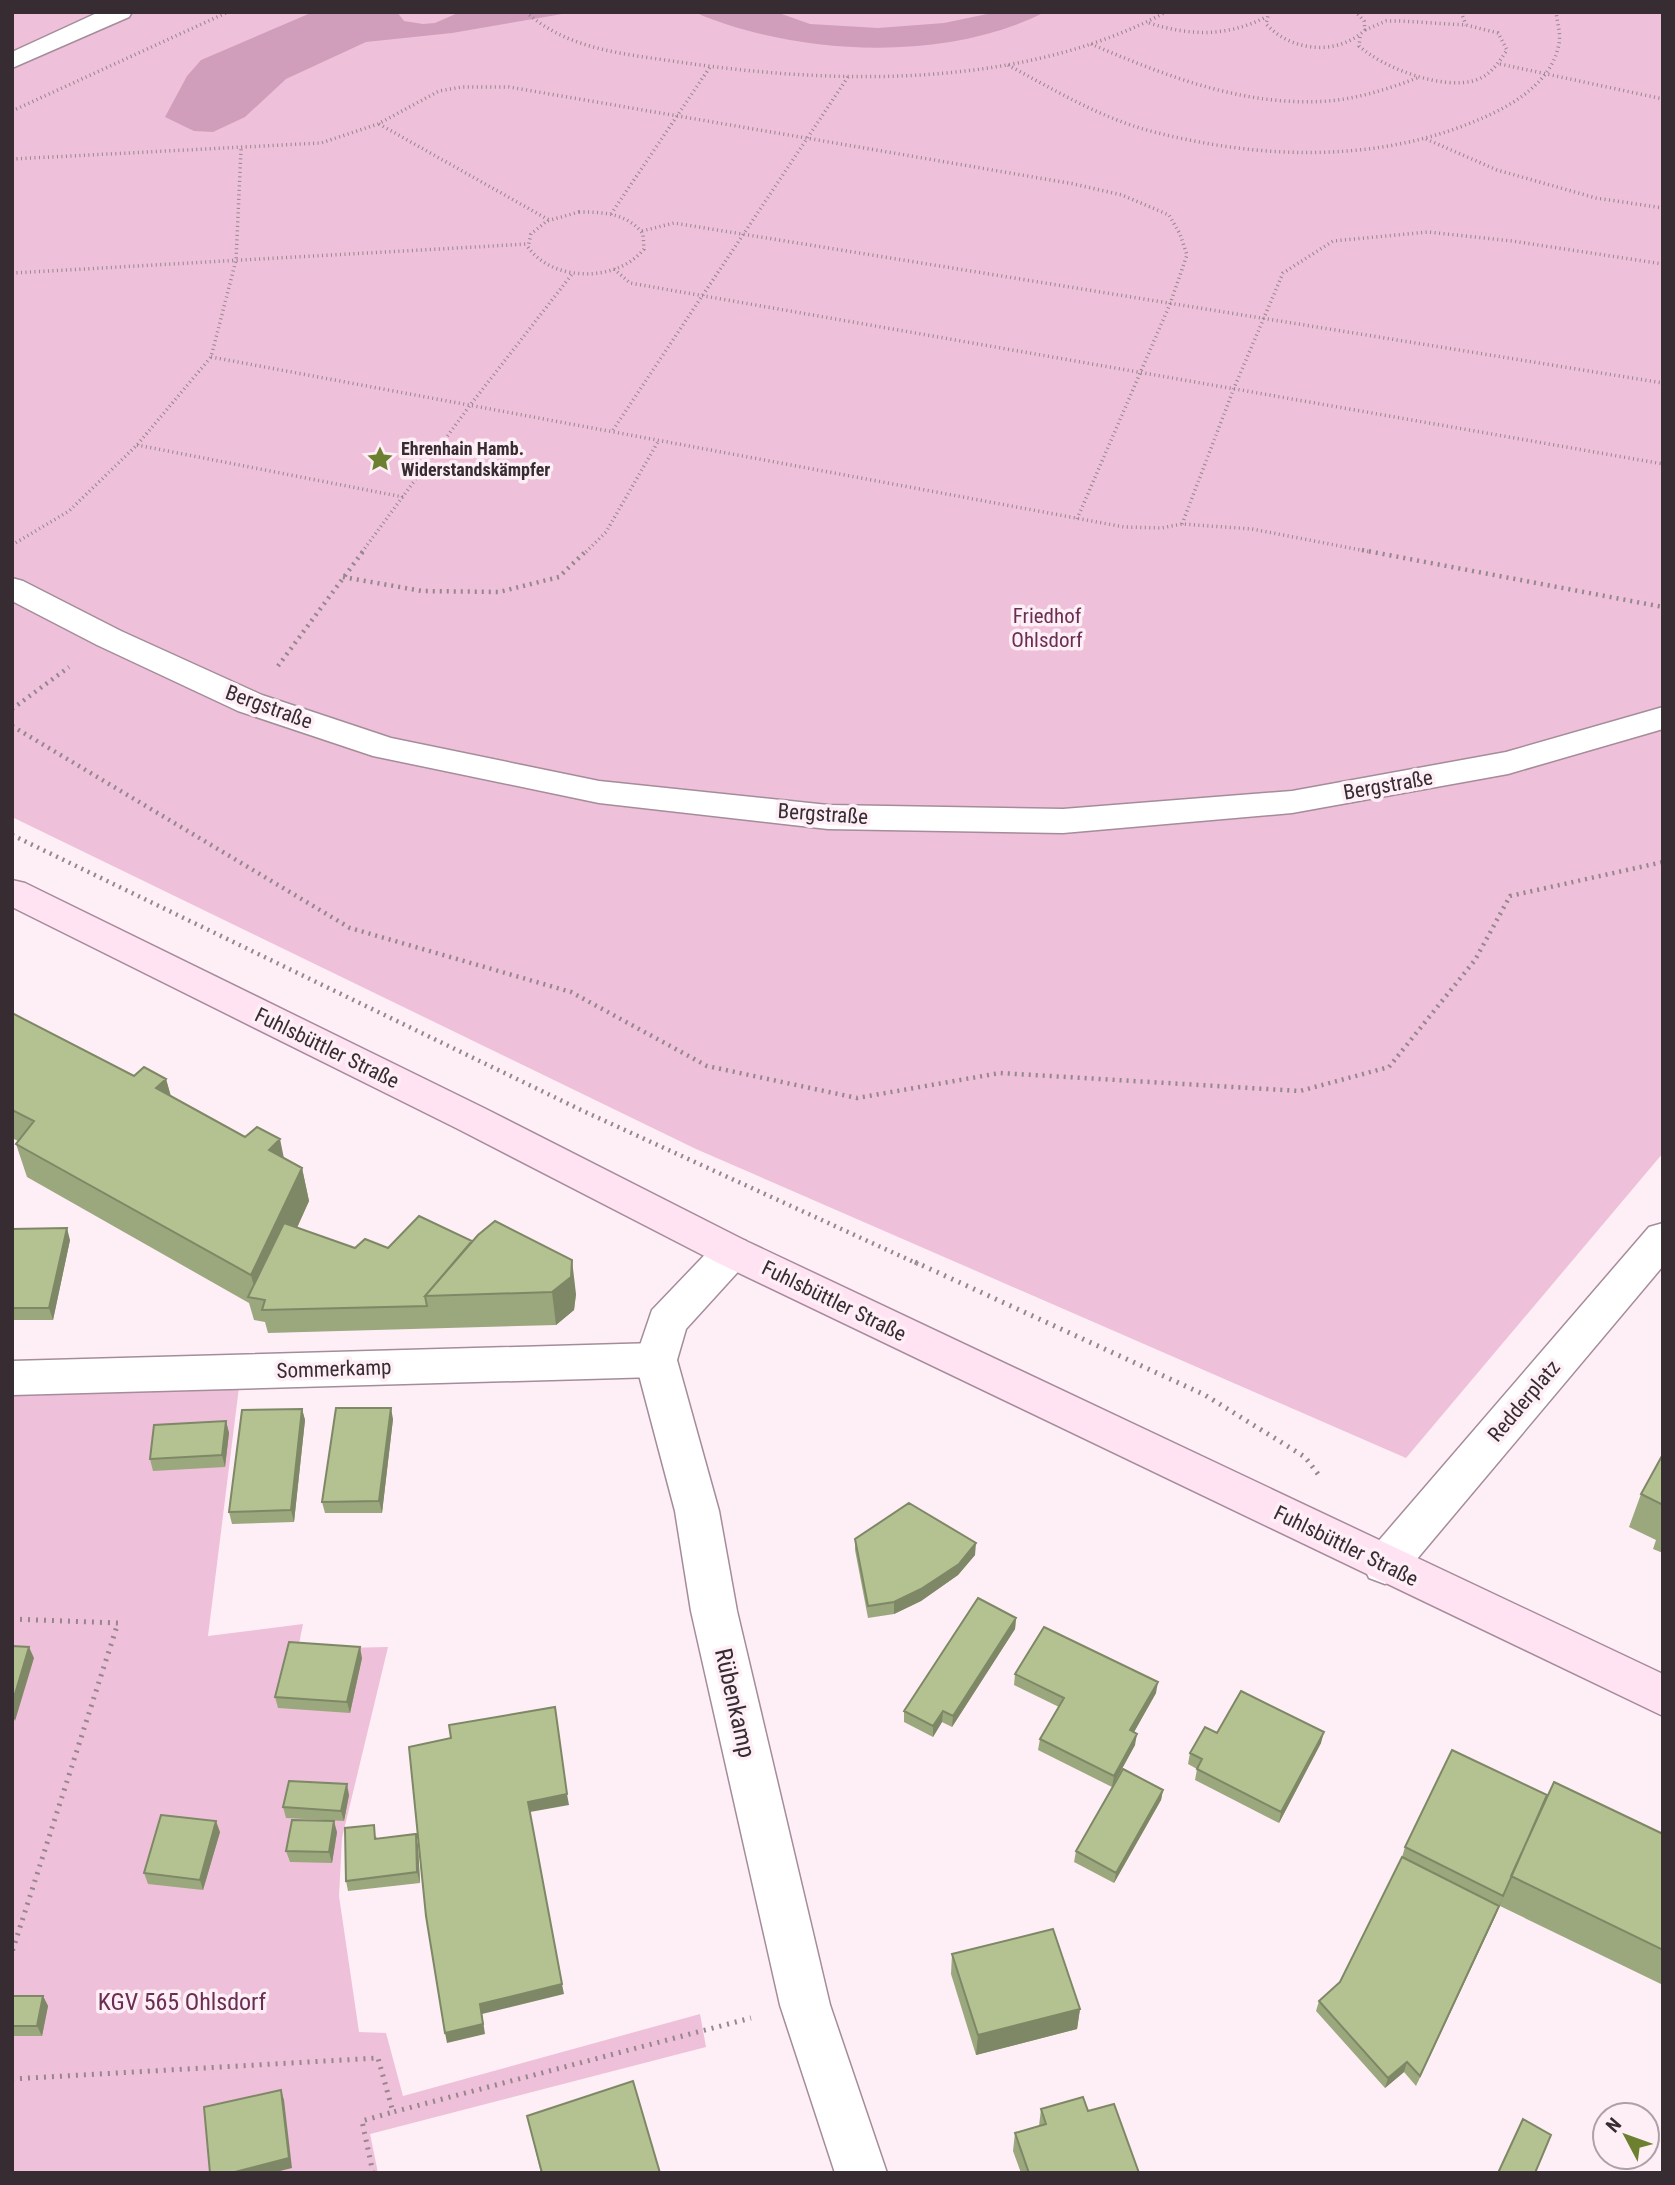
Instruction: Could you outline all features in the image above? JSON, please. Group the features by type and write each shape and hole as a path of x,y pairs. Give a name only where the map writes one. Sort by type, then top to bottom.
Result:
{"main road":[{"name":"Fuhlsbüttler Straße","path":"12,892 472,1119 732,1252 1663,1696"}],"street":[{"path":"12,61 120,12"},
{"name":"Bergstraße","path":"12,588 250,703 385,748 599,792 828,817 1063,821 1306,800 1508,763 1663,718"},
{"name":"Redderplatz","path":"1385,1565 1663,1238"},
{"path":"656,1360 667,1322 732,1252"},
{"name":"Sommerkamp","path":"12,1378 656,1360"},
{"name":"Rübenkamp","path":"656,1360 697,1511 714,1611 805,2005 861,2173"}],"path":[{"path":"12,111 228,12"},
{"path":"526,12 537,23 578,43 710,67 792,75 848,76 965,72 1007,65 1123,34 1166,12"},
{"path":"1269,12 1266,24 1270,31 1279,38 1299,44 1337,46 1360,37"},
{"path":"1356,12 1364,22 1365,30"},
{"path":"1461,12 1466,25"},
{"path":"1007,65 1098,113 1157,133 1223,146 1293,152 1362,149 1426,139 1478,122 1519,100 1546,74 1560,43 1556,12"},
{"path":"1148,22 1188,33 1211,34 1234,31 1266,17"},
{"path":"1386,21 1466,25 1498,33 1507,50 1495,71 1481,79 1438,83 1368,54 1359,46 1360,37 1365,30 1386,21"},
{"path":"1091,44 1162,74 1212,90 1278,100 1350,99 1390,92 1420,77"},
{"path":"1500,64 1663,99"},
{"path":"611,214 710,67"},
{"path":"613,430 704,297 848,76"},
{"path":"12,159 321,144 378,124 439,91 462,87 509,87 1074,184 1147,204 1169,215 1180,234 1187,255 1170,304 1077,519"},
{"path":"378,124 549,220"},
{"path":"1426,139 1497,170 1596,198 1663,208"},
{"path":"12,545 69,511 137,445 211,357 236,260 242,149"},
{"path":"579,212 611,214 627,219 642,231 646,244 640,254 614,269 573,273 540,263 530,254 527,244 530,236 549,220 579,212"},
{"path":"642,231 674,223 1663,383"},
{"path":"1182,524 1234,388 1283,273 1333,242 1428,232 1512,241 1663,264"},
{"path":"12,273 527,244"},
{"path":"614,269 630,284 1663,464"},
{"path":"250,703 471,404 573,273"},
{"path":"211,357 613,430 1077,519 1124,527 1161,528 1182,524 1252,529 1663,607"},
{"path":"344,577 422,592 499,592 559,577 606,532 659,440"},
{"path":"137,445 403,497"},
{"path":"12,709 71,666"},
{"path":"12,726 350,928 571,992 707,1066 857,1098 1000,1073 1300,1091 1390,1067 1475,960 1510,897 1663,862"},
{"path":"12,835 682,1157 1205,1395 1305,1457"},
{"path":"12,1619 118,1623 12,1952"},
{"path":"373,2173 362,2121 805,2005"},
{"path":"12,2079 378,2058 393,2112"}],"green space":[{"name":"Friedhof Ohlsdorf","path":"12,12 1663,12 1663,1153 1406,1458 696,1149 12,817"},
{"name":"KGV 565 Ohlsdorf","path":"239,1387 208,1636 303,1624 298,1649 388,1647 342,1838 339,1896 359,2032 386,2033 403,2096 700,2014 706,2047 370,2134 378,2173 12,2173 12,1394"}],"shaded area":[{"path":"313,12 397,12 404,21 423,24 435,23 460,12 574,12 452,33 366,42 286,79 245,117 213,132 194,131 165,117 187,76 201,60"},
{"path":"694,12 776,12 810,24 878,28 944,23 997,12 1045,12 1005,28 962,40 870,48 778,38 734,27"}],"building":[{"path":"12,1013 134,1076 144,1067 166,1079 156,1088 245,1137 257,1127 280,1139 269,1150 302,1168 251,1275 16,1144 34,1121 12,1110"},
{"path":"419,1216 472,1241 425,1296 427,1306 262,1310 265,1300 248,1297 284,1223 355,1248 365,1239 388,1248"},
{"path":"495,1221 572,1260 571,1277 552,1292 425,1296 478,1235"},
{"path":"67,1228 49,1308 12,1308 12,1229"},
{"path":"336,1408 391,1408 379,1501 322,1502"},
{"path":"302,1409 291,1510 229,1512 242,1410"},
{"path":"226,1421 222,1455 150,1459 154,1425"},
{"path":"1663,1454 1663,1505 1641,1494"},
{"path":"909,1503 976,1543 959,1564 921,1589 894,1602 868,1606 855,1539"},
{"path":"978,1598 1016,1618 953,1716 943,1711 933,1726 904,1711"},
{"path":"1044,1627 1158,1682 1130,1730 1137,1734 1114,1776 1040,1739 1064,1698 1015,1674"},
{"path":"289,1642 360,1647 347,1702 275,1697"},
{"path":"12,1646 29,1647 12,1704"},
{"path":"1241,1691 1324,1732 1281,1812 1197,1769 1202,1759 1190,1753 1205,1727 1217,1733"},
{"path":"555,1707 567,1794 528,1802 562,1984 480,2004 483,2024 445,2033 426,1916 409,1747 451,1738 449,1725"},
{"path":"1452,1750 1547,1795 1503,1896 1405,1847"},
{"path":"1123,1769 1163,1790 1116,1873 1076,1851"},
{"path":"289,1781 347,1784 341,1811 283,1807"},
{"path":"1554,1782 1663,1834 1663,1950 1511,1876"},
{"path":"161,1815 216,1821 200,1880 144,1873"},
{"path":"292,1820 334,1821 329,1852 286,1851"},
{"path":"374,1825 375,1839 416,1834 417,1872 346,1881 345,1828"},
{"path":"1402,1857 1499,1906 1420,2076 1407,2062 1388,2078 1319,2001 1340,1982"},
{"path":"1053,1929 1080,2009 978,2035 952,1954"},
{"path":"13,1996 43,1996 37,2026 12,2026"},
{"path":"633,2081 660,2173 542,2173 527,2116"},
{"path":"281,2090 289,2158 231,2173 210,2173 204,2107"},
{"path":"1083,2097 1088,2111 1114,2104 1139,2173 1029,2173 1015,2133 1046,2124 1041,2109"},
{"path":"1523,2119 1551,2135 1535,2173 1498,2173"}],"place":[{"name":"Ehrenhain Hamb. Widerstandskämpfer","path":"380,459"}]}
